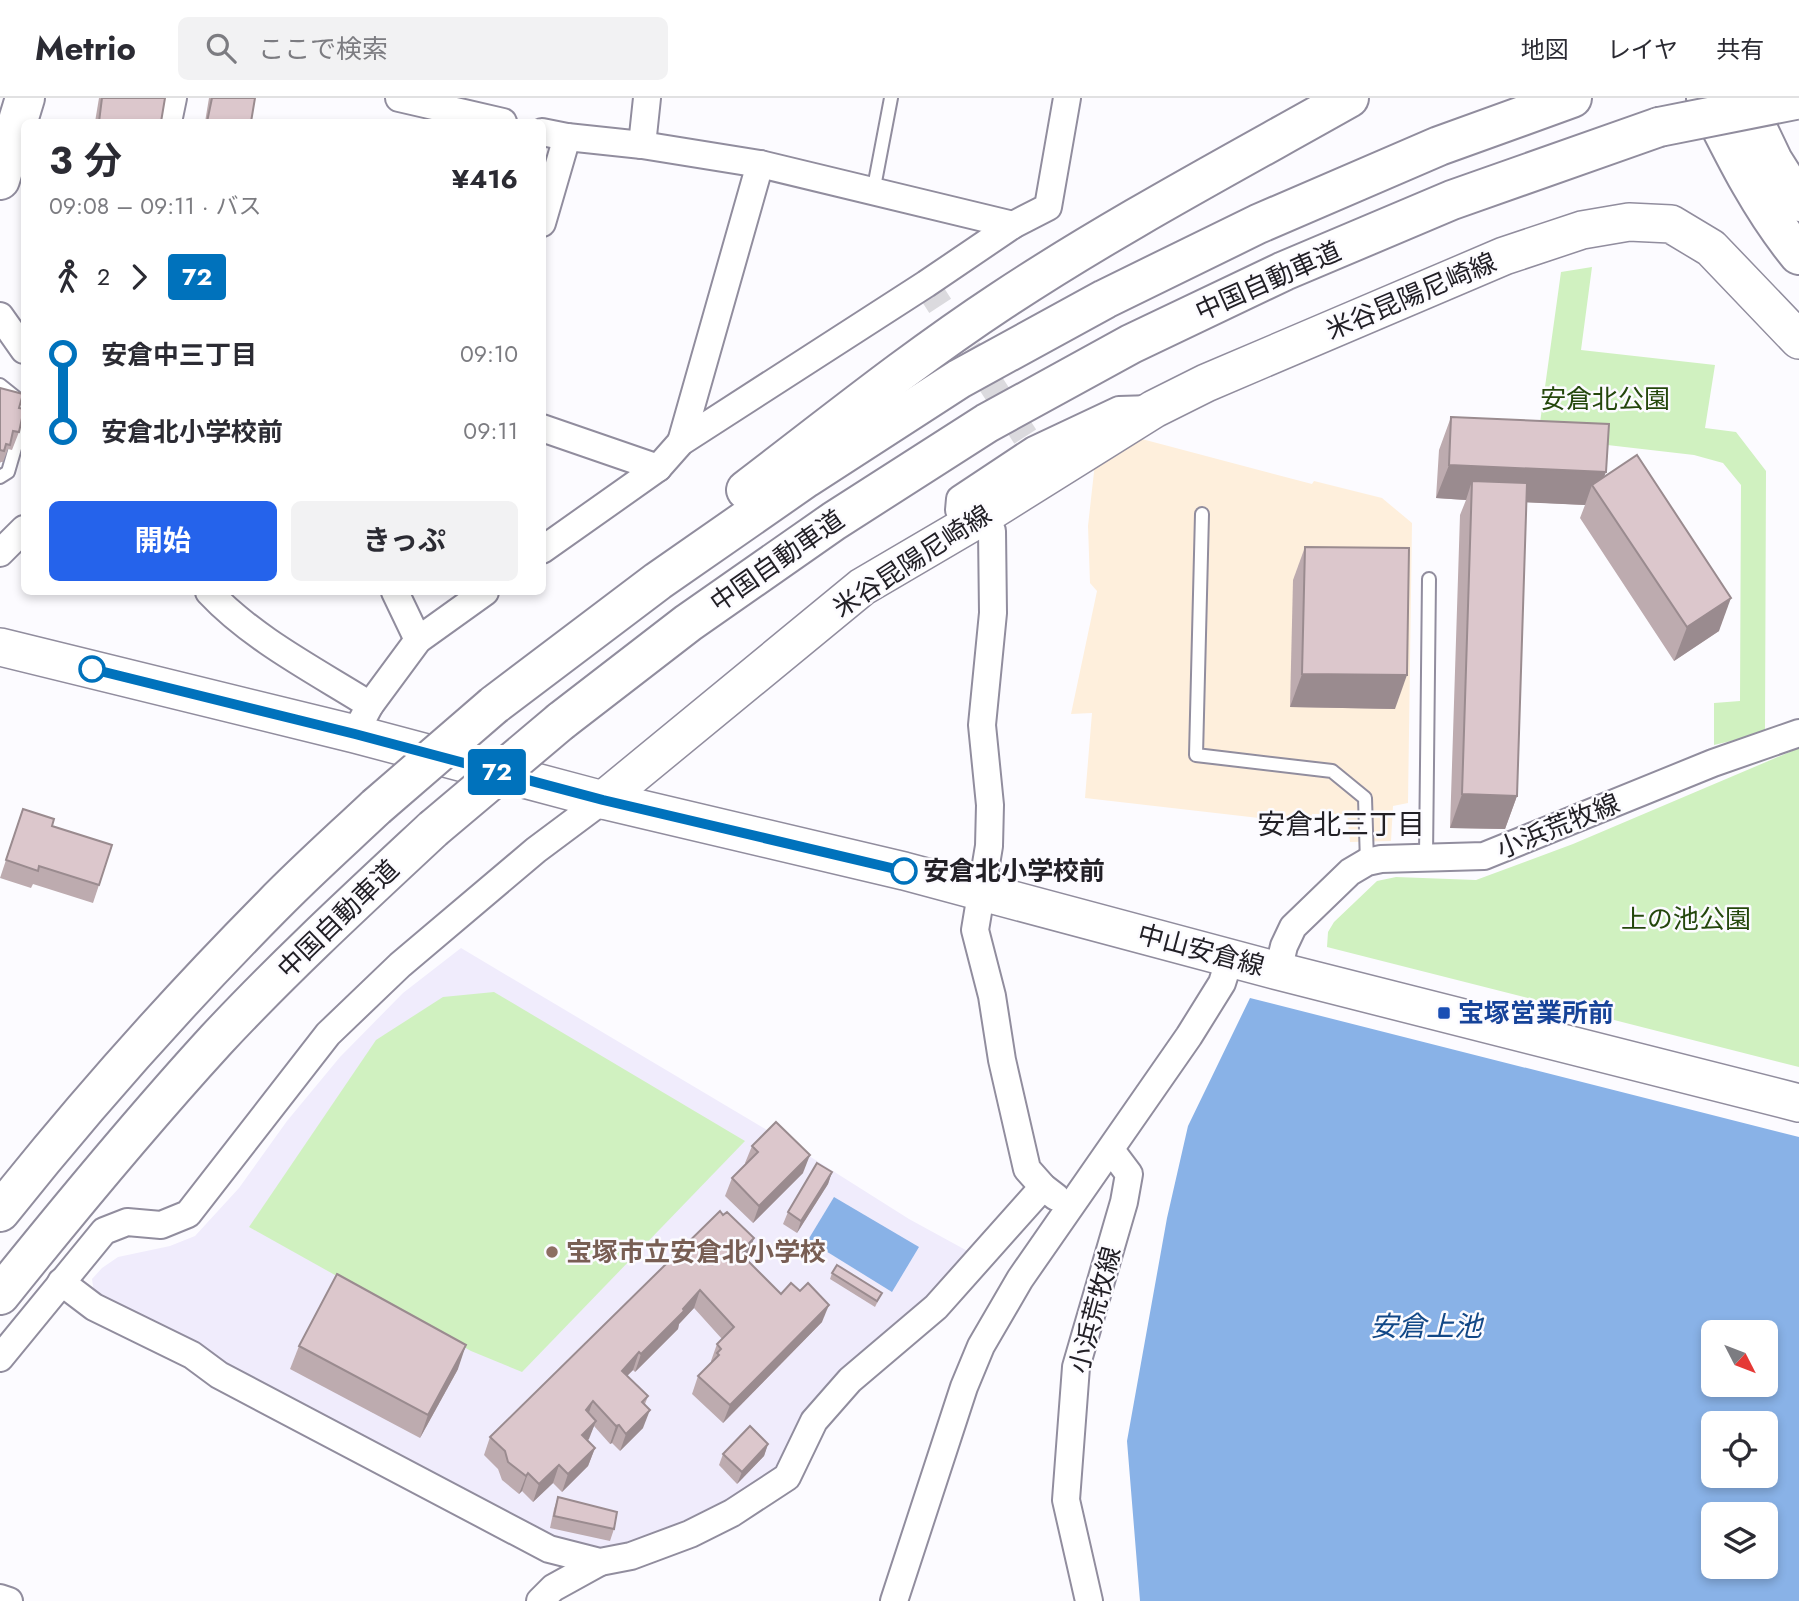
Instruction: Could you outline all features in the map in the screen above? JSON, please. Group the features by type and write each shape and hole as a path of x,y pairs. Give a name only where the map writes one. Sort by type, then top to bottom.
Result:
{"highway":[{"path":"0,180 25,98"},
{"path":"495,705 745,491 868,396 1001,301 1118,229 1349,98"},
{"name":"中国自動車道","path":"0,1212 59,1137 166,1017 274,904 376,807 495,705 658,581 806,478 959,379 1105,299 1258,224 1439,146 1572,98"},
{"path":"1706,98 1735,157 1799,255"},
{"path":"1742,98 1773,160 1799,202"},
{"name":"中国自動車道","path":"0,1295 100,1171 217,1039 329,926 433,829 561,721 688,623 834,520 987,424 1131,344 1284,271 1452,201 1742,98"},
{"path":"1659,127 1797,100"}],"main road":[{"name":"米谷昆陽尼崎線","path":"603,800 862,587 1154,409 1206,383 1504,256 1582,230 1629,222 1671,225 1711,248 1799,340"},
{"path":"0,647 362,719 603,800"},
{"name":"中山安倉線","path":"603,800 802,846 1279,971 1799,1102"}],"street":[{"path":"169,119 173,98"},
{"path":"399,98 490,119"},
{"path":"642,145 647,98"},
{"path":"546,547 658,468 681,442 1013,225 1048,207 1067,98"},
{"path":"546,196 555,135 642,145 760,164 1013,225"},
{"path":"681,442 760,164"},
{"path":"0,316 21,346"},
{"path":"546,429 658,468"},
{"path":"974,521 992,531 993,613 982,725 990,805 989,846 975,930 992,996 1002,1060 1027,1169 1069,1207"},
{"path":"0,553 21,532"},
{"path":"212,595 362,719 418,640 481,595"},
{"path":"396,595 418,640"},
{"name":"小浜荒牧線","path":"1279,971 1284,946 1293,927 1350,872 1367,862 1381,859 1484,856 1713,763 1799,733"},
{"path":"0,1358 104,1231 127,1222 161,1225 188,1213 328,1034 400,965 536,849 603,800"},
{"path":"894,1601 964,1387 981,1346 1020,1279 1189,1037 1222,983 1230,958"},
{"name":"小浜荒牧線","path":"1089,1601 1066,1500 1076,1367 1124,1202 1129,1174 1111,1150"},
{"path":"540,1601 553,1588 600,1562 631,1556 690,1534 732,1513 788,1477 814,1421 850,1380 936,1307 1043,1186"},
{"path":"61,1282 94,1307 192,1355 219,1375 512,1530 549,1549 600,1562"},
{"path":"0,1598 9,1601"}],"lane":[{"path":"875,182 891,98"},
{"path":"0,385 21,405"},
{"path":"0,477 8,472 21,426"},
{"path":"1202,514 1196,754 1332,771 1365,798 1367,862"},
{"path":"1426,857 1429,579"}],"shaded area":[{"path":"1138,438 1312,484 1314,481 1382,498 1412,523 1408,803 1393,806 1391,841 1350,842 1347,814 1312,814 1310,824 1085,798 1092,713 1071,714 1097,591 1090,583 1088,526 1095,463"},
{"name":"宝塚市立安倉北小学校","path":"461,948 787,1142 909,1219 973,1254 783,1466 689,1525 604,1552 560,1547 94,1293 92,1279 118,1257 170,1246 195,1236 239,1188 287,1121 340,1057 403,993"}],"green space":[{"name":"安倉北公園","path":"1592,267 1581,350 1715,365 1705,428 1736,432 1766,471 1765,733 1714,745 1714,703 1740,701 1741,485 1723,463 1694,455 1538,437 1561,272"},
{"name":"上の池公園","path":"1799,748 1799,1067 1327,947 1328,932 1334,922 1377,881 1396,877 1476,880 1573,844"},
{"path":"494,992 745,1141 522,1372 471,1351 249,1227 376,1040 443,997"}],"water":[{"name":"安倉上池","path":"1250,998 1799,1137 1799,1601 1140,1601 1127,1441 1167,1218 1188,1126"},
{"path":"834,1197 919,1247 892,1292 808,1240"}],"building":[{"path":"102,98 165,98 162,119 99,119"},
{"path":"212,98 255,98 252,119 208,119"},
{"path":"0,388 21,393 21,423 19,432 13,431 10,445 6,444 4,451 0,450"},
{"path":"1451,417 1609,424 1606,472 1449,465"},
{"path":"1637,455 1731,598 1687,627 1592,485"},
{"path":"1472,481 1527,483 1517,796 1462,794"},
{"path":"1305,547 1409,548 1407,675 1302,674"},
{"path":"23,809 54,819 52,826 112,845 99,885 39,866 38,871 6,860"},
{"path":"776,1122 810,1155 759,1206 732,1178 758,1152 752,1146"},
{"path":"817,1163 832,1172 801,1221 788,1212"},
{"path":"720,1211 723,1215 727,1212 754,1238 740,1253 781,1294 791,1283 800,1291 808,1283 829,1305 730,1405 698,1376 719,1355 717,1353 721,1349 717,1344 734,1327 700,1290 684,1311 622,1371 648,1396 642,1402 650,1410 626,1434 593,1401 586,1410 596,1421 582,1435 595,1448 568,1474 559,1465 539,1484 528,1473 526,1476 508,1462 505,1451 490,1437"},
{"path":"837,1265 882,1293 877,1301 832,1273"},
{"path":"337,1274 466,1345 428,1415 299,1346"},
{"path":"750,1426 768,1444 742,1472 723,1454"},
{"path":"558,1497 617,1512 614,1529 554,1516"}],"tunnel":[{"path":"926,284 1034,450"}],"bus line":[{"name":"72","path":"92,669 355,734 603,800 904,871"}],"place":[{"name":"安倉北小学校前","path":"904,871"},
{"name":"宝塚営業所前","path":"1444,1013"},
{"name":"宝塚市立安倉北小学校","path":"552,1252"}],"district":[{"name":"安倉北三丁目","path":"1341,824"}]}
